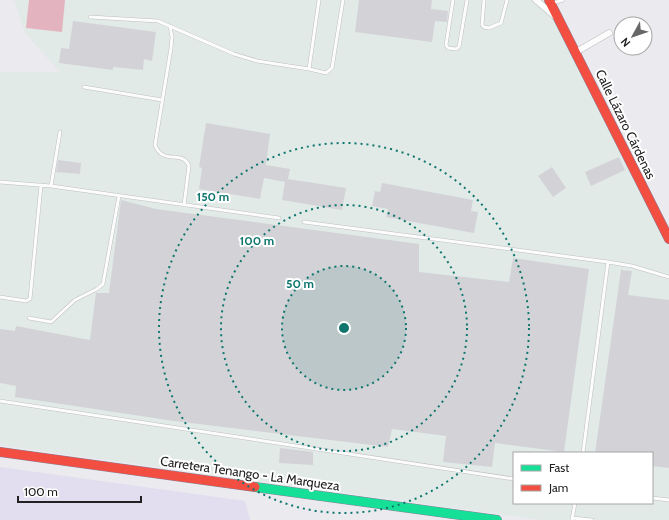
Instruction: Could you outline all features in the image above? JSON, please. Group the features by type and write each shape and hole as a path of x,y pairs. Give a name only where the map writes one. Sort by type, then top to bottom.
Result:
{"main road":[{"name":"Calle Lázaro Cárdenas","path":"550,2 666,228 669,239"},
{"name":"Carretera Tenango - La Marqueza","path":"0,452 498,520"}],"street":[{"path":"536,0 560,21"},
{"path":"576,52 609,33"}],"lane":[{"path":"309,69 319,0"},
{"path":"90,17 158,21 234,54 257,61 326,73 332,68 343,0"},
{"path":"453,0 446,45 448,48 456,49 460,43 467,0"},
{"path":"484,0 482,25 489,28 502,23 507,0"},
{"path":"550,2 563,0"},
{"path":"170,26 172,48 155,145 160,153 165,157 183,158 187,161 189,166 184,205"},
{"path":"84,87 162,100"},
{"path":"51,186 60,132"},
{"path":"0,182 51,186 279,218"},
{"path":"0,298 26,301 30,299 41,185"},
{"path":"29,318 51,322 75,300 97,289 103,284 119,196"},
{"path":"304,222 608,262 632,266 669,277"},
{"path":"583,452 608,262"},
{"path":"0,401 513,479"},
{"path":"653,498 669,500"},
{"path":"574,504 572,519 592,520"}],"shaded area":[{"path":"14,0 544,0 550,5 669,244 669,520 542,520 0,445 0,72 60,72 25,33"},
{"path":"29,0 65,0 62,32 26,28"},
{"path":"0,467 245,501 250,520 0,520"}],"building":[{"path":"359,0 432,0 431,9 448,11 447,22 435,21 432,42 355,32"},
{"path":"73,21 156,32 152,61 144,59 143,70 113,67 113,70 59,63 61,48 69,49"},
{"path":"206,123 270,134 266,165 290,169 288,179 346,188 342,210 282,200 285,182 264,178 260,199 199,189 202,168 199,167"},
{"path":"619,157 625,170 591,186 585,172"},
{"path":"58,160 81,163 80,174 56,172"},
{"path":"552,167 566,188 553,197 538,176"},
{"path":"382,183 473,200 471,211 478,212 474,233 386,217 388,209 372,206 375,191 380,192"},
{"path":"121,200 156,209 419,244 419,272 509,282 513,258 589,269 564,452 495,443 492,467 443,462 446,436 392,429 388,447 174,421 15,397 16,386 0,383 0,329 15,331 16,326 90,340 96,293 109,293"},
{"path":"621,270 632,271 628,295 669,300 669,468 653,466 653,452 595,452"},
{"path":"280,448 313,452 313,465 279,463"}],"traffic: fast":[{"path":"255,487 497,520"}],"traffic: jam":[{"path":"549,0 669,239"},
{"path":"0,452 255,487"}]}
